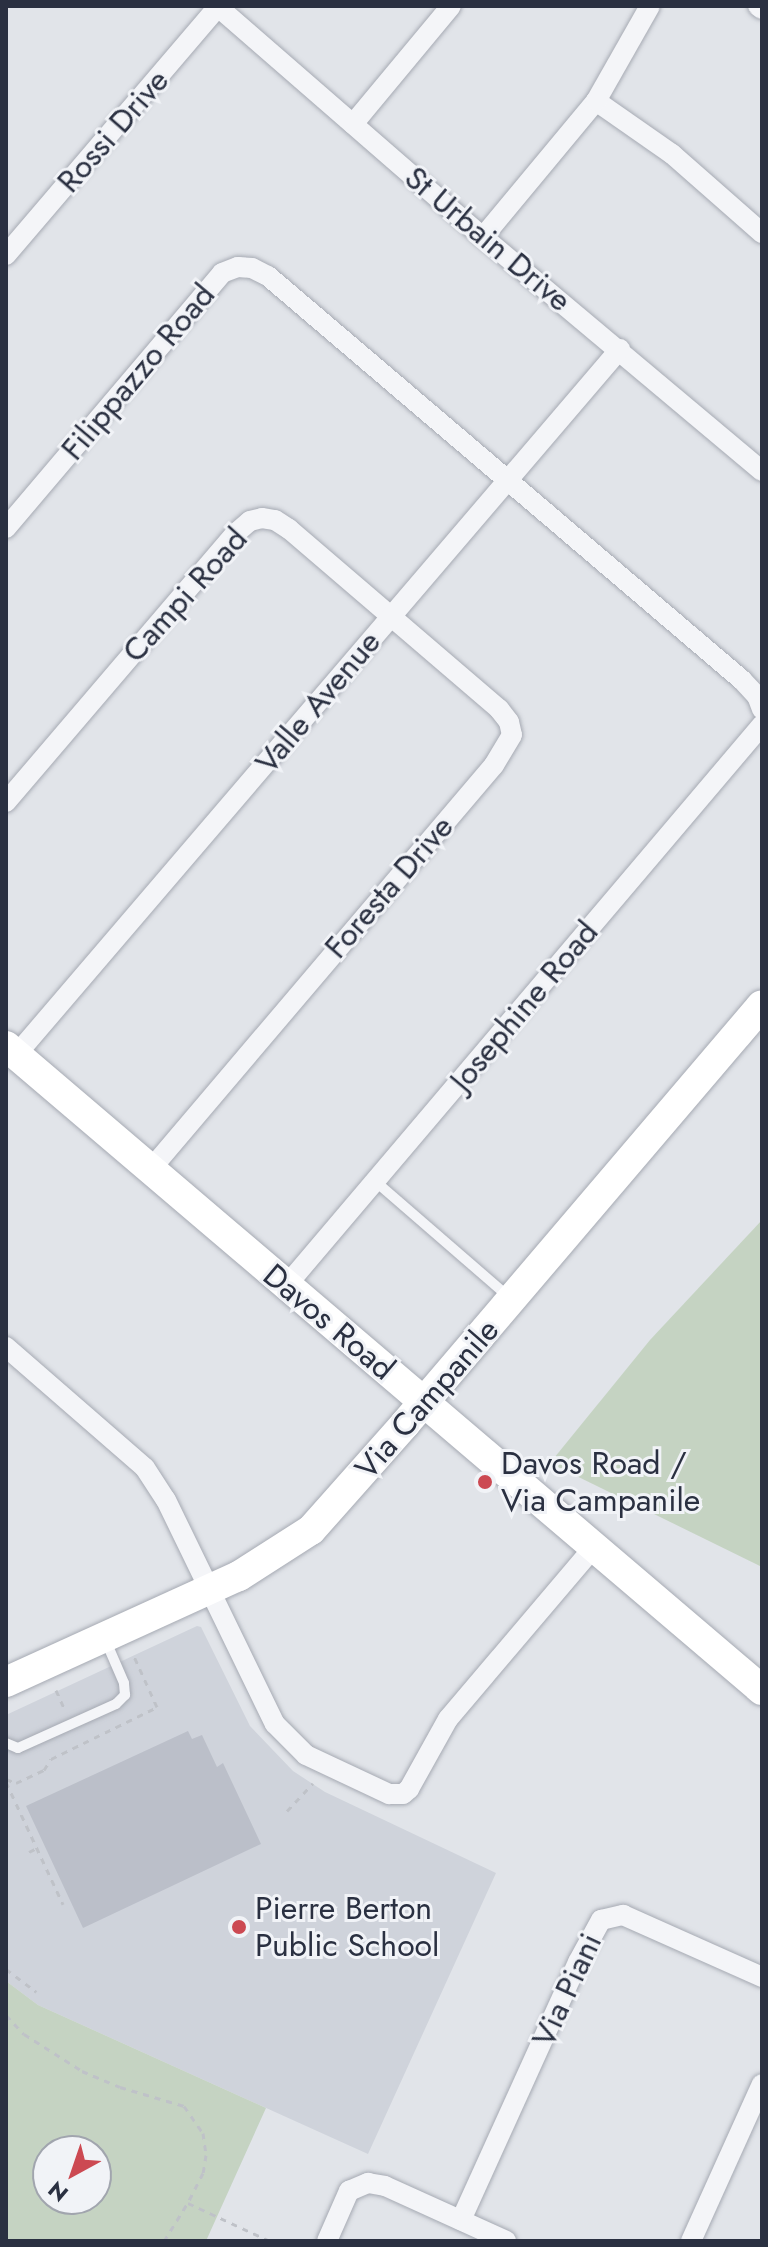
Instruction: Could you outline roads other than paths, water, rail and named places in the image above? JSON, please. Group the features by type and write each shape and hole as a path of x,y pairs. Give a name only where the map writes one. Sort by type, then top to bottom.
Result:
{"street":[{"name":"St Urbain Drive","path":"218,6 483,237 762,471"},
{"name":"Rossi Drive","path":"6,255 218,6"},
{"path":"353,124 451,6"},
{"path":"483,237 596,101 650,6"},
{"path":"596,101 672,154 762,233"},
{"name":"Filippazzo Road","path":"6,528 222,273 238,267 252,268 268,276 507,479"},
{"name":"Valle Avenue","path":"11,1051 620,349"},
{"path":"507,479 742,680 757,696 762,709"},
{"name":"Campi Road","path":"6,802 250,521 262,518 282,524 391,615"},
{"name":"Foresta Drive","path":"150,1170 507,748 512,735 509,722 499,709 391,615"},
{"name":"Josephine Road","path":"286,1286 762,725"},
{"name":"Via Campanile","path":"6,1682 208,1589 276,1555 311,1530 762,1005"},
{"name":"Davos Road","path":"11,1051 762,1690"},
{"path":"6,1347 145,1468 166,1500 266,1711 285,1735 306,1755 327,1767 396,1796 409,1789 448,1719 593,1548"},
{"name":"Via Piani","path":"461,2220 578,1962 601,1920 623,1915 762,1977"},
{"path":"691,2241 762,2084"},
{"path":"327,2241 349,2191 368,2183 385,2186 506,2241"}],"lane":[{"path":"375,1181 512,1299"},
{"path":"6,1743 18,1748 116,1704 125,1695 124,1683 103,1636"}],"place":[{"name":"Davos Road / Via Campanile","path":"485,1482"},
{"name":"Pierre Berton Public School","path":"239,1927"}]}
